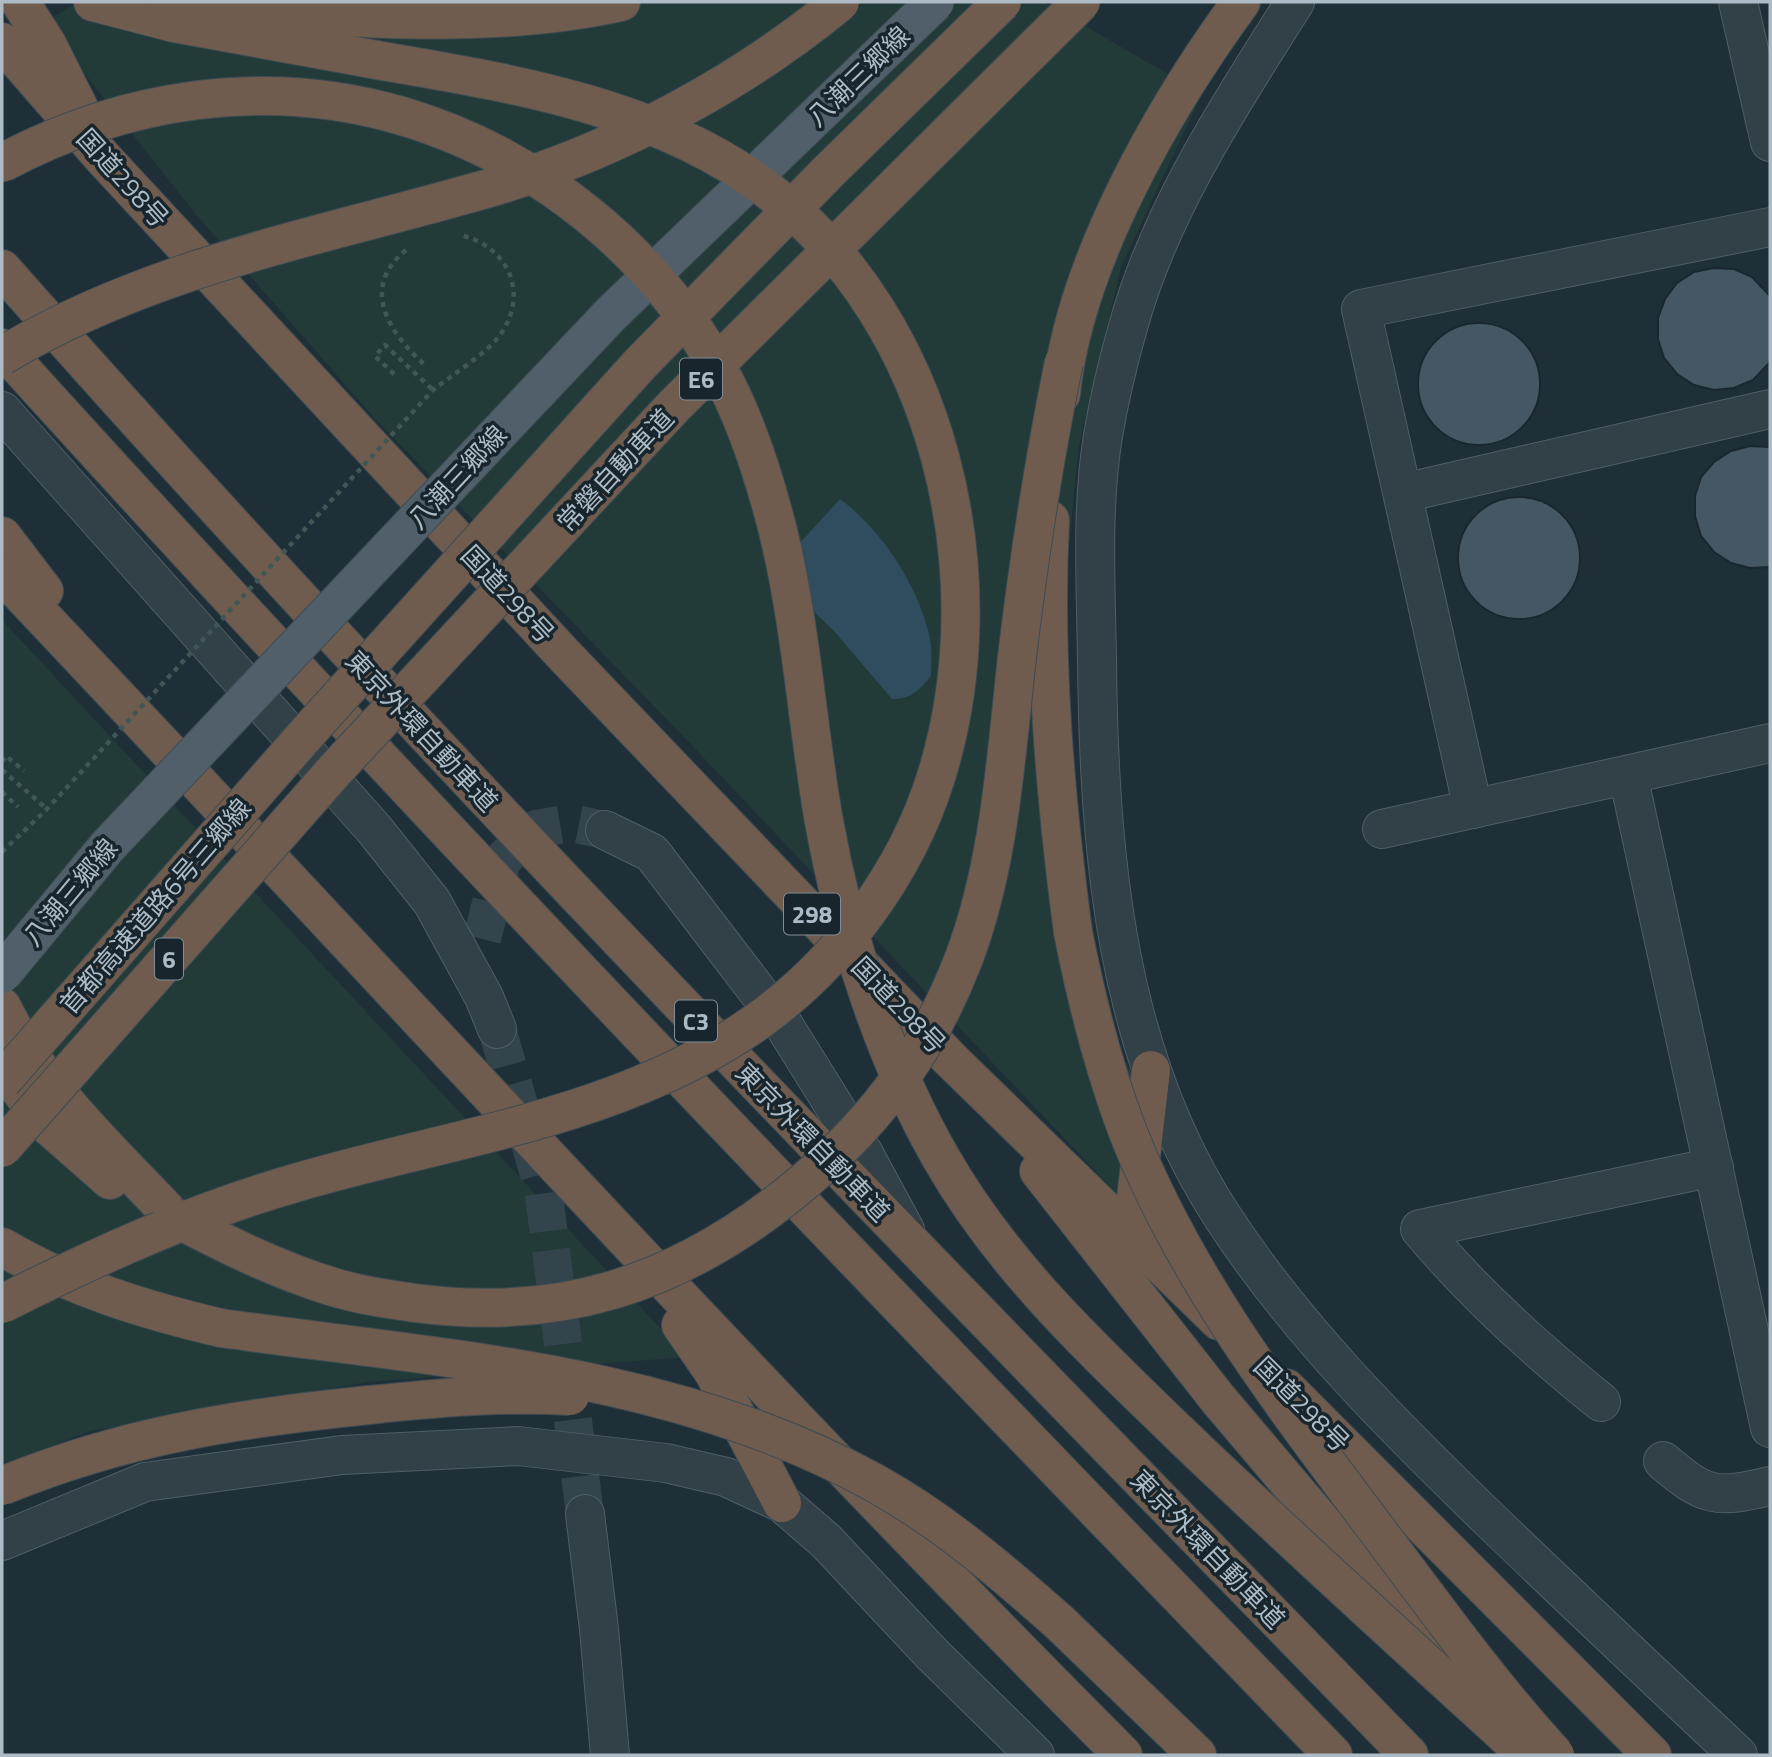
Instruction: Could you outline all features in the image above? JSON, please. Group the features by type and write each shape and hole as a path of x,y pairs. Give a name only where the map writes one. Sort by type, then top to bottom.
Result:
{"highway":[{"path":"20,2 47,44 104,159"},
{"path":"2,1304 128,1242 232,1203 295,1183 550,1117 606,1098 705,1054 755,1023 797,990 831,955 897,867 935,780 948,733 957,681 959,574 942,466 929,418 882,317 811,228 767,189 672,136 576,100 474,77 174,23 93,2"},
{"path":"167,2 316,14 430,18 545,13 621,2"},
{"path":"2,356 99,304 163,280 498,185 566,162 713,90 765,57 840,2"},
{"name":"常磐自動車道","path":"308,732 640,364 829,171 1002,2"},
{"name":"常磐自動車道","path":"336,769 674,407 1080,2"},
{"path":"2,1066 44,1122 115,1185 228,1245 333,1287 445,1307 500,1309 550,1305 622,1289 694,1258 771,1208 847,1143 880,1109 917,1056 965,955 981,900 996,834 1034,523 1065,362 1082,302 1124,198 1188,80 1241,2"},
{"name":"国道298号","path":"2,43 104,159 555,645 951,1060 1132,1233 1653,1755"},
{"path":"2,163 50,139 101,120 153,106 208,98 323,99 378,109 471,141 555,189 628,251 672,300 724,380 762,477 789,585 824,821 839,889 888,1046 945,1165 1003,1251 1052,1308 1247,1499 1527,1755"},
{"name":"東京外環自動車道","path":"2,269 175,465 586,907 1409,1755"},
{"name":"東京外環自動車道","path":"2,348 158,520 602,995 1333,1755"},
{"path":"1065,362 1048,568 1049,666 1057,796 1073,932 1086,997 1126,1128 1164,1209 1240,1340 1309,1439 1440,1613 1520,1716 1555,1755"},
{"path":"2,536 31,571 100,678"},
{"path":"2,574 458,1058 616,1231 1123,1755"},
{"name":"首都高速道路6号三郷線","path":"2,1081 308,732"},
{"name":"首都高速道路6号三郷線","path":"2,1149 336,769"},
{"path":"2,1007 15,1035 71,1109 172,1216"},
{"path":"951,1060 1218,1399 1520,1755"},
{"path":"1132,1233 1151,1070"},
{"path":"616,1231 714,1373 782,1503"},
{"path":"2,1247 90,1290 154,1312 221,1328 477,1360 629,1390 768,1433 821,1455 883,1488 972,1546 1059,1622 1197,1755"},
{"path":"2,1486 73,1458 173,1433 318,1410 434,1398 558,1395 617,1399 711,1416"},
{"path":"1059,1622 1182,1755"}],"main road":[{"name":"八潮三郷線","path":"2,974 107,846 602,324 935,2"}],"street":[{"path":"1295,2 1226,111 1163,233 1129,323 1102,439 1095,544 1101,814 1114,923 1151,1070 1186,1153 1223,1219 1301,1321 1404,1436 1738,1755"},
{"path":"1738,2 1770,142"},
{"path":"1473,808 1361,309 1770,227"},
{"path":"1403,493 1770,409"},
{"path":"2,411 374,829 432,902 491,1013 482,939"},
{"path":"1382,829 1770,743"},
{"path":"1628,775 1770,1428"},
{"path":"605,830 652,853 792,1039 864,1154 915,1247"},
{"path":"1601,1402 1539,1352 1483,1300 1420,1229 1714,1167"},
{"path":"2,1541 145,1482 342,1455 518,1446 666,1463 726,1477 782,1503 826,1541 932,1654 1035,1755"},
{"path":"1662,1461 1692,1486 1722,1494 1770,1486"},
{"path":"585,1514 610,1755"}],"path":[{"path":"2,852 47,809 433,390 498,337 510,318 512,280 501,256 485,244 454,234"},
{"path":"412,246 398,257 389,272 382,294 384,317 400,343 426,366"},
{"path":"394,374 376,356 385,345 433,390"},
{"path":"2,762 6,756 24,771"},
{"path":"2,770 47,809"},
{"path":"2,792 18,807"}],"green space":[{"path":"79,2 1044,2 1202,94 1121,267 1078,450 1066,579 1069,779 1110,1032 1146,1099 1133,1211 684,737 377,421 193,211 44,22","holes":["840,499 890,552 920,608 834,631 795,594"]},
{"path":"2,620 687,1357 367,1382 91,1431 2,1464"}],"water":[{"path":"840,499 870,527 897,561 925,619 931,643 931,676 919,689 905,697 892,699 834,631 795,594 789,555"}],"building":[{"path":"1714,268 1734,269 1752,277 1770,296 1770,362 1753,380 1734,388 1714,390 1694,385 1677,374 1664,358 1658,339 1658,318 1665,299 1677,283 1694,272"},
{"path":"1479,323 1502,328 1522,341 1535,361 1540,384 1535,407 1522,427 1502,440 1479,445 1456,440 1436,427 1423,407 1418,384 1423,361 1436,341 1456,328"},
{"path":"1750,446 1770,447 1770,567 1750,568 1731,563 1714,552 1701,536 1695,516 1695,496 1701,477 1714,462 1731,451"},
{"path":"1519,497 1542,502 1562,515 1575,535 1580,558 1575,581 1562,601 1542,614 1519,619 1496,614 1476,601 1463,581 1458,558 1463,535 1476,515 1496,502"}],"tunnel":[{"path":"482,939 502,860 536,829 571,823 605,830"},
{"path":"497,1029 543,1188 585,1514"}]}
